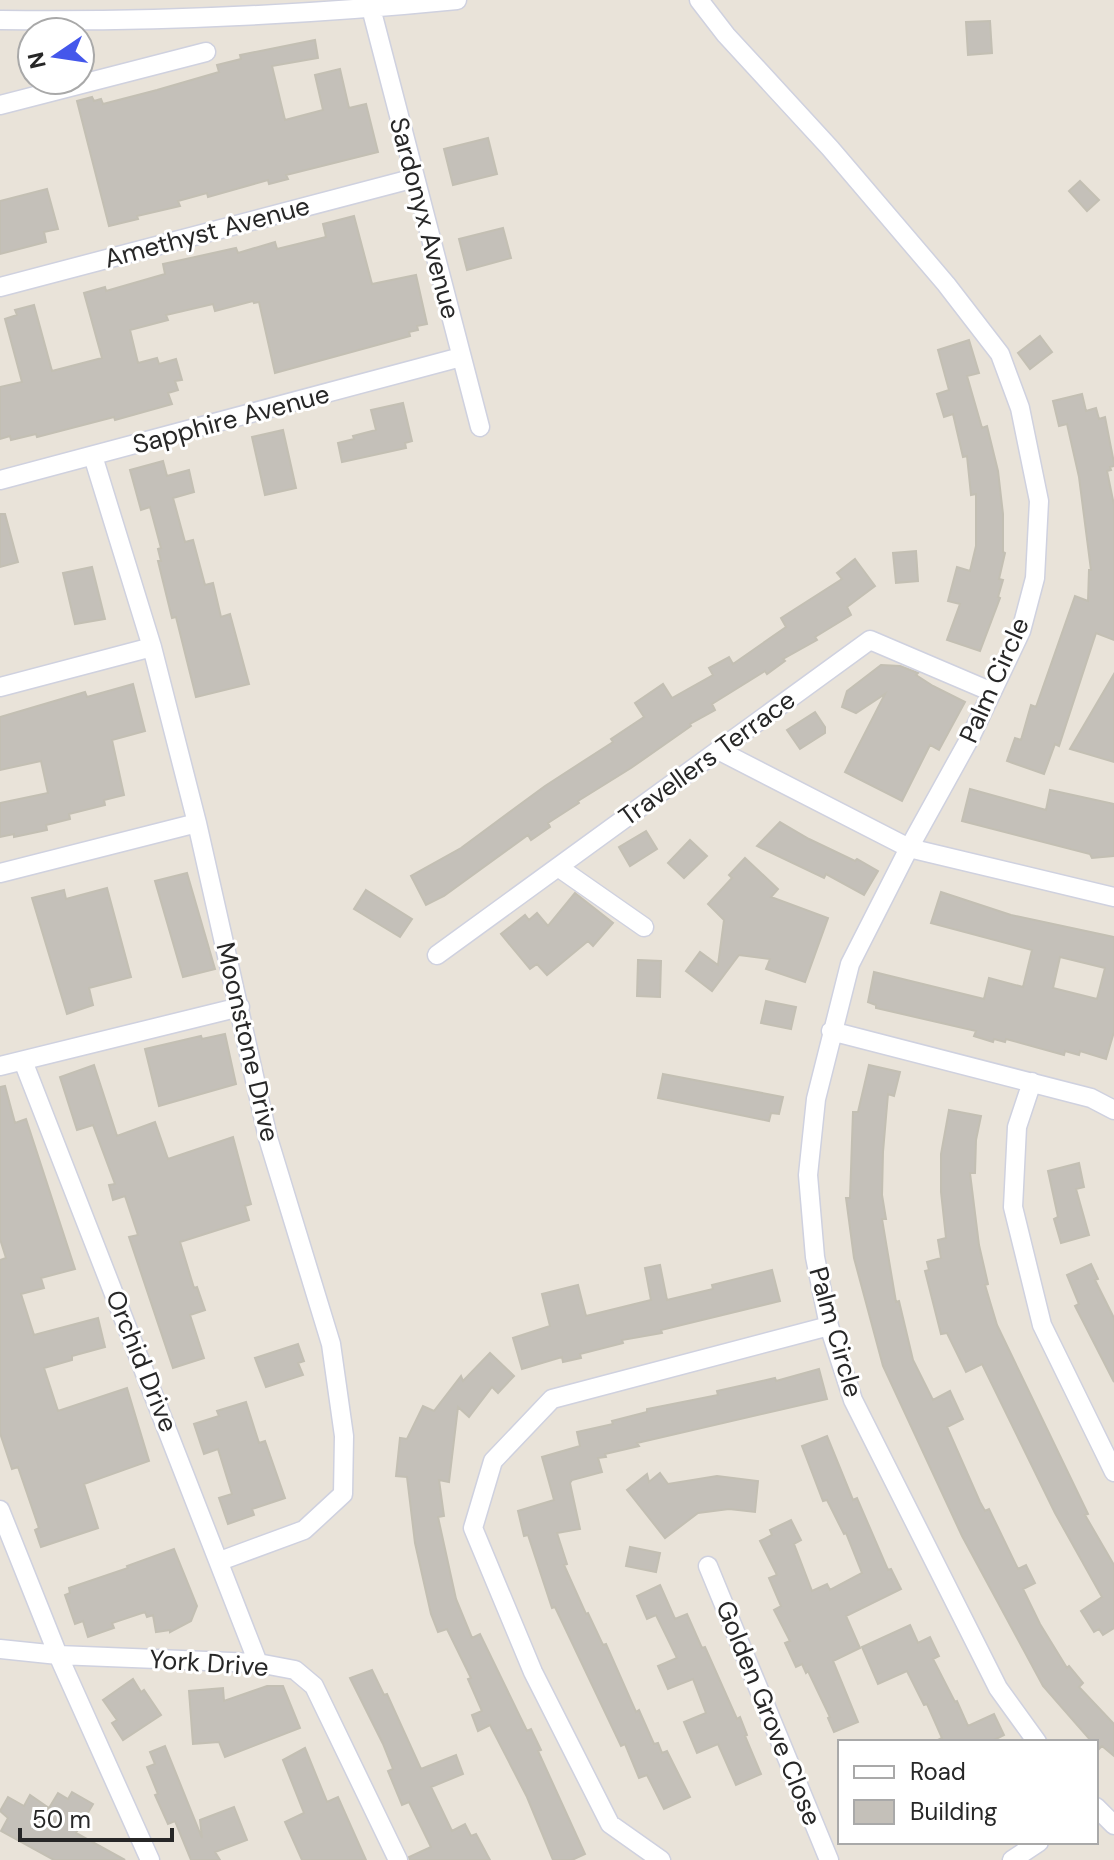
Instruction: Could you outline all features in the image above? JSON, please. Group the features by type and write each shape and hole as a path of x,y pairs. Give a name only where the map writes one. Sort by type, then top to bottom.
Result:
{"street":[{"path":"0,20 181,17 371,8 457,0"},
{"name":"Palm Circle","path":"699,0 726,35 830,148 946,284 1000,354 1020,408 1039,501 1035,578 1021,631 850,964 816,1099 808,1175 815,1257 829,1326 853,1400 998,1688 1036,1740"},
{"name":"Sardonyx Avenue","path":"371,8 480,427"},
{"path":"0,105 206,52"},
{"name":"Amethyst Avenue","path":"0,287 415,178"},
{"name":"Sapphire Avenue","path":"0,480 461,357"},
{"name":"Moonstone Drive","path":"93,456 152,647 197,823 268,1138 331,1344 344,1436 343,1494 304,1530 220,1561"},
{"name":"Travellers Terrace","path":"437,955 870,640 992,692"},
{"path":"0,687 152,647"},
{"path":"718,750 909,848 1114,897"},
{"path":"0,873 197,823"},
{"path":"558,867 644,927"},
{"path":"0,1066 240,1007"},
{"path":"831,1031 1091,1098 1114,1110"},
{"name":"Orchid Drive","path":"23,1061 258,1663"},
{"path":"1032,1082 1017,1127 1013,1207 1042,1325 1114,1472"},
{"path":"661,1860 610,1824 533,1672 473,1528 493,1461 552,1399 829,1326"},
{"path":"0,1510 58,1655 150,1860"},
{"name":"Golden Grove Close","path":"708,1566 829,1860"},
{"name":"York Drive","path":"0,1649 58,1655 258,1663 295,1670 314,1686 398,1860"},
{"path":"1098,1809 1114,1825"},
{"path":"1012,1860 1036,1844"}],"building":[{"path":"990,21 992,53 968,55 966,22"},
{"path":"315,40 318,58 272,66 285,120 323,110 315,75 340,69 349,108 366,104 378,152 286,175 288,179 269,184 268,180 208,197 207,193 178,201 180,206 109,226 77,101 92,97 94,101 101,99 103,104 219,72 217,65 241,59 240,55"},
{"path":"488,138 497,174 453,185 444,149"},
{"path":"1080,181 1099,200 1087,211 1069,191"},
{"path":"47,189 58,229 44,232 46,242 0,254 0,201"},
{"path":"354,216 372,284 416,275 427,324 417,326 418,330 409,332 410,336 275,373 259,302 215,311 213,304 166,315 168,320 130,330 138,363 157,358 159,364 176,359 182,380 175,381 178,390 168,393 172,404 37,437 36,434 11,440 10,436 0,439 0,387 22,382 5,319 17,315 15,310 34,305 52,371 102,358 84,293 105,287 106,291 165,274 163,264 236,248 238,253 275,242 277,249 326,237 323,224"},
{"path":"503,228 511,258 467,270 459,239"},
{"path":"1040,336 1052,352 1030,369 1018,353"},
{"path":"969,340 979,373 967,376 982,428 987,426 998,471 1005,553 999,579 1003,580 1000,598 980,651 947,640 960,604 948,601 957,567 970,571 976,546 976,494 971,495 967,456 963,457 953,414 944,417 937,394 949,390 938,350"},
{"path":"1082,394 1086,411 1096,408 1099,419 1105,417 1114,463 1107,471 1114,505 1114,640 1096,633 1059,746 1055,744 1044,774 1007,761 1015,738 1021,740 1031,705 1036,707 1075,596 1088,601 1091,570 1079,477 1067,424 1059,426 1053,401"},
{"path":"403,403 412,441 405,443 406,448 342,462 338,443 376,430 371,410"},
{"path":"283,430 296,488 265,495 252,437"},
{"path":"163,461 167,476 189,470 194,492 173,498 185,542 193,540 205,585 213,583 221,617 230,614 249,684 196,697 158,561 161,561 158,549 161,548 150,507 141,510 130,470"},
{"path":"0,514 5,514 18,562 0,567"},
{"path":"916,551 918,581 896,583 893,553"},
{"path":"855,559 875,586 847,607 851,615 815,637 817,640 783,659 785,661 767,674 765,671 712,704 715,710 578,801 531,840 528,835 444,896 426,905 411,876 461,848 545,786 613,742 611,739 644,717 635,703 663,684 672,698 713,675 709,668 729,657 733,664 786,627 781,618 842,579 837,573"},
{"path":"92,567 105,619 75,624 63,573"},
{"path":"881,665 900,666 918,673 916,675 933,686 965,702 939,750 930,745 902,801 845,772 885,694 856,713 842,707 847,691"},
{"path":"1114,674 1114,762 1070,749"},
{"path":"133,684 145,731 112,740 124,795 104,800 105,805 69,814 70,819 46,825 47,830 0,837 0,803 48,793 41,761 0,770 0,717 85,692 87,697"},
{"path":"815,712 825,727 825,733 800,749 787,730"},
{"path":"970,789 1046,810 1050,790 1114,804 1114,856 1092,858 1090,854 962,821"},
{"path":"780,822 878,871 864,895 826,874 824,878 757,846"},
{"path":"646,831 657,849 630,866 619,847"},
{"path":"690,840 707,856 684,878 668,863"},
{"path":"745,858 778,889 771,897 828,918 805,982 766,969 770,959 739,955 712,991 686,971 700,952 718,965 724,920 708,904 732,878 729,875"},
{"path":"187,873 215,969 183,977 155,881"},
{"path":"107,888 131,977 89,988 93,1005 67,1014 32,898 64,890 66,899"},
{"path":"366,890 412,919 400,937 354,909"},
{"path":"941,892 1011,915 1114,937 1114,1032 1106,1059 1080,1051 1079,1055 1065,1051 1064,1055 1006,1039 1005,1042 994,1039 993,1042 974,1036 976,1031 876,1008 868,1002 874,972 984,999 989,978 1023,987 1032,950 931,923","holes":["1060,957 1105,968 1097,999 1053,988"]},
{"path":"575,893 613,923 593,946 588,941 547,975 537,964 530,969 501,934 525,915 529,920 537,913 548,926"},
{"path":"638,960 661,961 660,997 637,996"},
{"path":"766,1001 796,1007 791,1029 761,1023"},
{"path":"225,1034 236,1084 159,1106 145,1049 201,1036 202,1039"},
{"path":"94,1065 117,1136 155,1122 168,1159 233,1137 251,1204 245,1206 249,1220 180,1242 194,1288 197,1287 205,1310 190,1315 204,1358 173,1368 129,1237 138,1235 125,1196 113,1200 109,1185 115,1184 93,1125 77,1130 60,1077"},
{"path":"869,1065 900,1072 894,1096 888,1094 882,1195 886,1219 882,1219 896,1302 899,1301 913,1360 933,1400 950,1391 963,1419 947,1427 980,1502 985,1511 989,1509 1018,1569 1026,1565 1035,1583 1023,1589 1040,1624 1067,1668 1069,1666 1083,1683 1079,1687 1114,1724 1114,1756 1102,1746 1099,1749 1098,1740 1090,1740 1043,1686 962,1536 883,1366 854,1258 846,1198 850,1198 853,1112 858,1112"},
{"path":"663,1074 783,1097 779,1114 771,1113 769,1121 658,1098"},
{"path":"5,1086 15,1123 26,1119 75,1269 41,1278 44,1288 21,1294 34,1335 98,1318 105,1347 44,1368 58,1411 127,1388 149,1461 84,1484 98,1528 41,1547 35,1530 39,1528 18,1467 12,1469 0,1433 0,1260 6,1258 0,1239 0,1087"},
{"path":"949,1110 981,1116 976,1140 975,1173 970,1173 979,1245 988,1284 985,1285 997,1325 1088,1514 1085,1515 1114,1565 1114,1628 1103,1635 1099,1629 1094,1632 1081,1611 1102,1597 1055,1513 982,1364 966,1372 947,1333 941,1334 925,1271 929,1270 927,1262 941,1258 938,1240 946,1238 941,1154"},
{"path":"1079,1163 1084,1187 1076,1189 1089,1235 1061,1243 1054,1219 1058,1217 1048,1171"},
{"path":"1091,1264 1098,1279 1095,1280 1114,1318 1114,1382 1075,1306 1079,1304 1067,1275"},
{"path":"660,1265 667,1300 772,1270 780,1301 661,1330 662,1333 622,1340 623,1343 580,1354 581,1358 563,1362 562,1357 522,1369 513,1338 550,1326 542,1294 578,1285 586,1316 651,1300 645,1268"},
{"path":"298,1344 304,1361 298,1363 303,1375 266,1387 255,1358"},
{"path":"490,1353 514,1376 498,1393 492,1387 469,1417 458,1407 449,1482 439,1480 444,1516 438,1517 456,1599 472,1638 480,1634 527,1731 531,1729 585,1854 572,1860 553,1860 527,1797 490,1725 478,1731 472,1715 482,1711 468,1679 471,1678 447,1629 438,1632 431,1614 415,1543 407,1477 396,1476 400,1438 407,1439 423,1406 434,1411 461,1376 463,1381"},
{"path":"819,1369 827,1399 637,1443 639,1446 598,1458 602,1472 570,1483 580,1529 557,1533 567,1564 564,1565 586,1614 603,1645 606,1644 636,1712 639,1710 654,1744 658,1743 662,1753 667,1751 690,1797 664,1809 647,1775 639,1778 625,1744 621,1746 555,1607 552,1608 528,1535 524,1536 518,1511 554,1500 542,1457 580,1446 577,1432 613,1424 612,1421 647,1412 647,1409 718,1395 717,1391 775,1378 776,1381"},
{"path":"246,1402 259,1443 265,1441 285,1498 252,1509 254,1515 228,1524 219,1498 232,1494 218,1449 204,1454 194,1424 219,1416 217,1411"},
{"path":"827,1436 853,1500 857,1498 888,1570 891,1569 901,1589 846,1616 860,1648 833,1661 858,1722 834,1732 808,1671 806,1673 802,1664 796,1667 785,1643 790,1641 774,1610 781,1606 769,1578 777,1575 760,1541 772,1535 770,1530 791,1520 801,1540 794,1544 812,1591 827,1584 830,1590 862,1573 846,1533 827,1500 823,1501 802,1446"},
{"path":"660,1473 668,1484 717,1476 758,1481 755,1512 729,1509 698,1513 665,1538 627,1490 647,1474 649,1482"},
{"path":"630,1547 660,1553 656,1572 626,1566"},
{"path":"174,1549 197,1606 191,1621 170,1632 156,1632 153,1615 147,1617 145,1612 112,1623 114,1628 88,1637 83,1621 75,1624 65,1595 70,1593 69,1588"},
{"path":"660,1585 675,1619 687,1614 702,1648 705,1647 737,1719 740,1717 761,1774 736,1785 718,1744 697,1753 684,1722 706,1713 693,1679 668,1689 658,1666 677,1658 656,1615 647,1619 637,1596"},
{"path":"910,1625 918,1643 930,1637 939,1656 933,1659 968,1726 994,1714 1004,1735 994,1740 938,1740 942,1738 927,1704 924,1705 907,1671 878,1684 862,1647"},
{"path":"372,1670 384,1695 387,1694 421,1769 456,1755 463,1774 431,1787 452,1831 465,1824 471,1836 476,1834 490,1860 410,1860 409,1857 431,1847 409,1802 402,1805 388,1771 393,1769 383,1744 350,1678"},
{"path":"133,1679 161,1715 123,1740 112,1723 117,1720 103,1700"},
{"path":"267,1686 283,1686 300,1728 225,1757 219,1742 193,1744 189,1691 223,1688 224,1701"},
{"path":"165,1746 202,1838 200,1820 234,1807 247,1840 215,1852 220,1860 191,1860 175,1821 168,1824 147,1767 155,1764 150,1752"},
{"path":"305,1748 327,1802 338,1797 366,1860 302,1860 285,1822 304,1813 283,1760"},
{"path":"72,1792 93,1804 76,1833 125,1860 54,1860 1,1831 8,1818 0,1811 8,1797 24,1806 30,1795 49,1808 58,1793 68,1799"}]}
